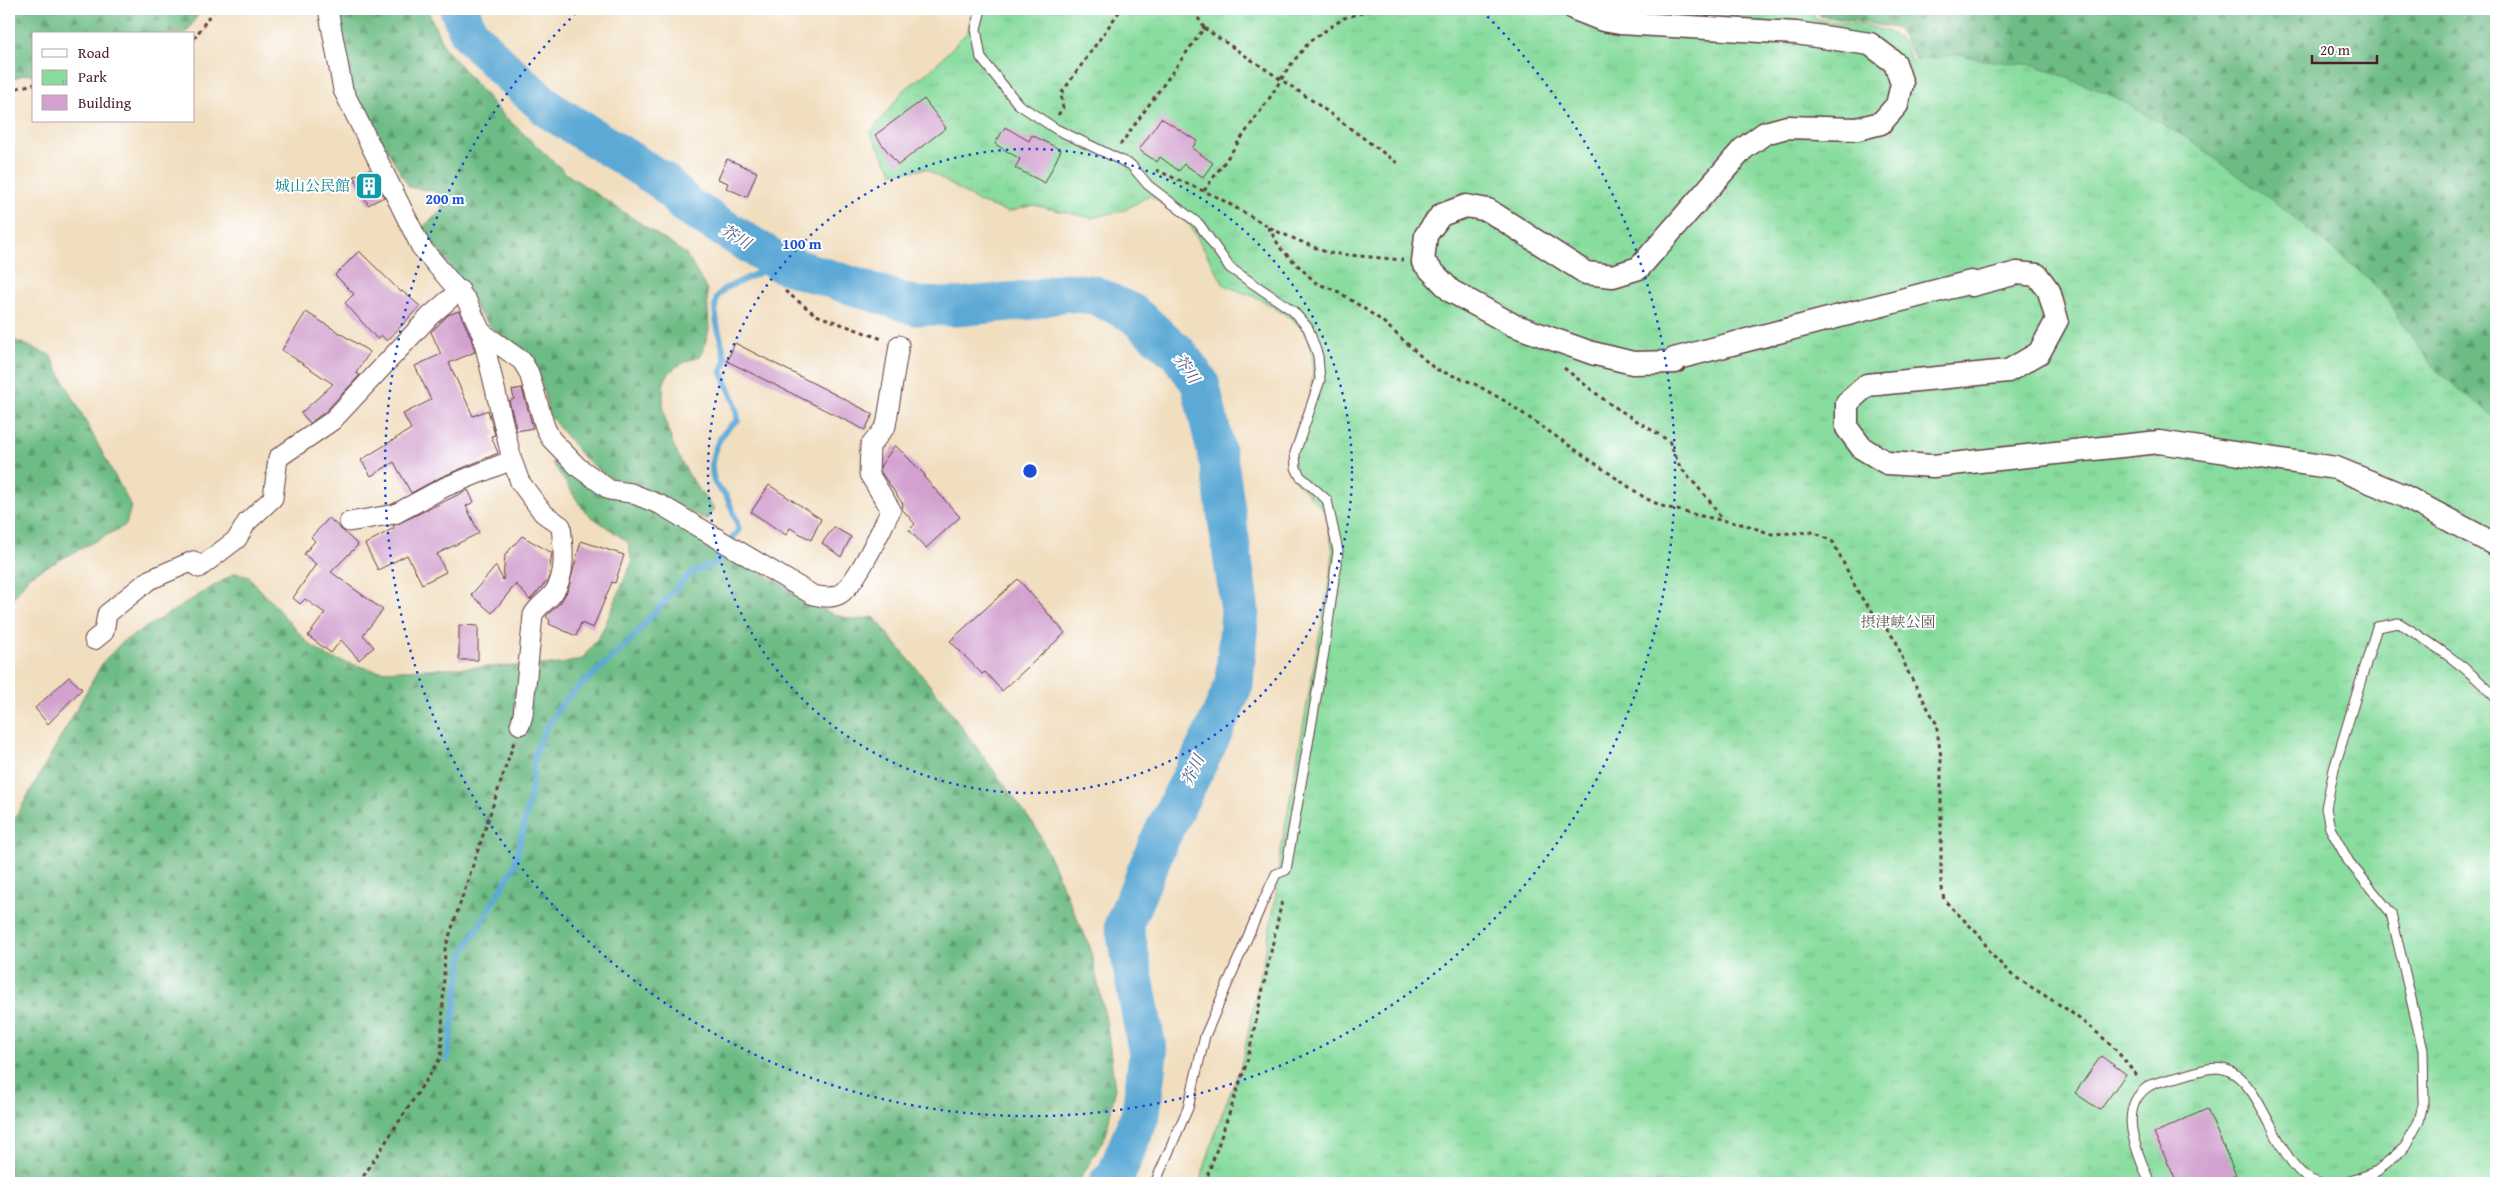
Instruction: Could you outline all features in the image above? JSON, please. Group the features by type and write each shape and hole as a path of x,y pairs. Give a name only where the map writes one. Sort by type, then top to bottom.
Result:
{"street":[{"path":"328,9 343,90 421,247 460,290 480,331 512,460 520,482 543,513 560,526 563,543 562,565 555,591 536,608 533,615 523,715 520,725"},
{"path":"1575,9 1603,20 1620,23 1796,33 1870,44 1895,63 1902,84 1897,105 1881,123 1857,129 1787,127 1765,134 1743,149 1639,268 1613,276 1586,273 1488,210 1466,206 1441,215 1426,236 1424,262 1451,291 1514,325 1592,353 1633,363 1675,362 1674,359 1971,282 1972,285 2017,273 2037,275 2049,291 2057,320 2040,353 2008,371 1867,385 1847,403 1847,428 1862,448 1887,463 1933,466 2159,442 2336,468 2402,496 2496,544"},
{"path":"94,640 104,632 107,614 149,580 193,561 199,568 237,539 247,522 273,498 278,458 332,421 430,316 460,290"},
{"path":"480,331 514,352 522,361 529,373 544,427 551,439 578,467 610,490 631,493 661,505 813,595 828,598 840,595 853,580 892,510 869,474 870,446 886,426 899,345"},
{"path":"349,522 395,514 446,487 512,460"}],"lane":[{"path":"981,9 976,29 982,58 1018,104 1051,126 1131,165 1148,185 1199,224 1230,268 1292,310 1308,328 1318,356 1320,380 1295,454 1296,468 1300,476 1327,500 1338,551 1324,652 1286,870 1276,874 1205,1036 1188,1108 1156,1183"},
{"path":"2346,1183 2377,1171 2405,1147 2419,1121 2424,1101 2424,1050 2391,913 2349,862 2330,828 2326,808 2334,769 2378,627 2399,623 2430,643 2485,685 2496,698"},
{"path":"2150,1183 2140,1158 2130,1116 2137,1097 2150,1085 2211,1068 2226,1070 2237,1076 2250,1088 2294,1165 2313,1182 2319,1183"}],"path":[{"path":"195,38 214,9"},
{"path":"1051,126 1063,108 1061,94 1121,9"},
{"path":"1193,9 1204,28 1282,79 1400,164"},
{"path":"1204,191 1310,41 1344,18 1376,9"},
{"path":"1112,155 1204,28"},
{"path":"9,90 32,84"},
{"path":"1131,165 1154,169 1204,191 1268,227 1328,253 1424,262"},
{"path":"1268,227 1281,249 1316,283 1339,292 1381,320 1435,369 1473,383 1505,401 1645,498 1662,506 1696,516 1746,525 1771,534 1814,532 1833,542 1860,596 1896,641 1907,670 1936,724 1941,757 1941,882 1944,900 1979,934 1993,956 2012,975 2068,1010 2100,1035 2116,1050 2147,1088"},
{"path":"785,290 816,315 899,345"},
{"path":"1558,363 1607,402 1669,441 1680,467 1709,500 1722,520"},
{"path":"359,1183 441,1057 445,949 520,725"},
{"path":"1205,1183 1247,1062 1284,894 1286,870"}],"green space":[{"path":"9,9 202,9 186,32 32,32 32,74 22,75 9,81"},
{"path":"334,9 427,9 444,47 501,113 567,174 686,254 707,290 709,330 701,356 680,365 667,376 664,382 664,410 667,425 678,455 694,483 714,508 707,520 632,483 606,476 583,457 549,415 539,373 515,344 494,330 478,312 465,285 422,228 443,209 434,191 409,187 352,89"},
{"name":"摂津峡公園","path":"973,9 1814,9 1814,19 1871,27 1892,34 1903,42 1912,61 1959,54 1982,60 2035,65 2115,97 2188,139 2285,210 2370,280 2390,302 2403,325 2437,371 2496,419 2496,1183 1199,1183 1222,1113 1241,1066 1274,908 1280,855 1331,571 1333,551 1326,513 1294,479 1288,466 1289,448 1310,395 1314,368 1308,337 1298,324 1260,299 1224,285 1190,225 1150,195 1125,210 1091,218 1033,205 1008,212 979,202 926,169 893,173 870,133 904,90 932,69 968,31"},
{"path":"1819,9 2496,9 2496,516 1931,83 1897,28 1820,16"},
{"path":"9,338 50,355 131,506 126,525 29,576 9,604"},
{"path":"552,462 662,514 832,614 855,620 874,617 942,700 1038,831 1090,947 1107,1025 1115,1090 1106,1135 1078,1183 9,1183 9,829 103,662 122,642 235,573 249,577 308,643 330,658 377,671 562,664 582,659 601,634 632,562 628,542 585,512"}],"building":[{"path":"924,99 946,128 898,165 875,135"},
{"path":"1161,118 1197,141 1192,148 1213,163 1203,177 1184,164 1179,171 1160,157 1157,162 1139,150"},
{"path":"1005,127 1029,141 1032,135 1061,150 1045,183 1015,168 1020,159 995,144"},
{"path":"727,159 757,172 747,197 726,188 728,183 718,179"},
{"name":"城山公民館","path":"369,169 384,197 368,205 354,176"},
{"path":"359,251 401,292 420,306 387,341 381,335 378,340 345,303 354,294 335,275"},
{"path":"459,311 475,352 449,363 473,416 488,410 495,435 491,436 498,453 441,477 411,493 394,462 371,476 361,460 411,429 403,414 431,400 415,366 441,354 431,332 448,315"},
{"path":"306,312 370,352 356,373 360,375 325,412 310,423 301,413 333,384 282,350"},
{"path":"735,343 873,414 865,430 727,361"},
{"path":"522,388 533,428 517,431 509,401 514,399 512,390"},
{"path":"895,445 925,475 924,477 960,517 926,548 909,530 915,524 902,509 903,504 880,471 881,465"},
{"path":"769,485 821,519 811,540 790,528 786,535 751,512"},
{"path":"468,490 474,502 466,506 479,533 437,554 446,572 422,584 407,555 378,570 365,544 394,528 393,526"},
{"path":"329,518 358,545 331,572 383,610 363,635 374,647 359,660 341,640 331,653 308,636 325,613 305,599 300,604 293,598 316,564 304,554 315,541 311,537"},
{"path":"834,527 851,537 841,557 822,543"},
{"path":"522,536 552,553 548,580 530,600 516,584 492,613 471,595 496,566 503,580 505,555"},
{"path":"581,541 624,555 615,583 612,582 593,628 581,623 576,636 549,624 550,621 546,616 560,603 568,590"},
{"path":"1018,579 1065,633 1002,691 985,672 982,674 950,641"},
{"path":"459,625 478,626 478,660 459,660"},
{"path":"69,677 82,689 48,724 35,708"},
{"path":"2101,1056 2126,1074 2100,1110 2075,1093"},
{"path":"2207,1109 2236,1175 2218,1183 2177,1183 2154,1133"}],"waterway":[{"name":"芥川","path":"459,9 469,33 502,67 551,111 664,182 686,205 780,263 916,306 957,307 1031,300 1065,292 1094,295 1132,313 1178,353 1200,383 1220,468 1240,611 1234,684 1215,729 1159,841 1124,924 1148,1054 1141,1113 1116,1175 1108,1183"},
{"path":"447,1060 463,953 514,867 530,799 535,754 544,731 565,700 627,644 685,578 695,571 715,564 739,529 730,504 715,483 712,472 716,446 725,432 738,420 734,400 721,371 726,362 715,308 717,297 724,289 780,263"}],"place":[{"name":"城山公民館","path":"369,186"}]}
